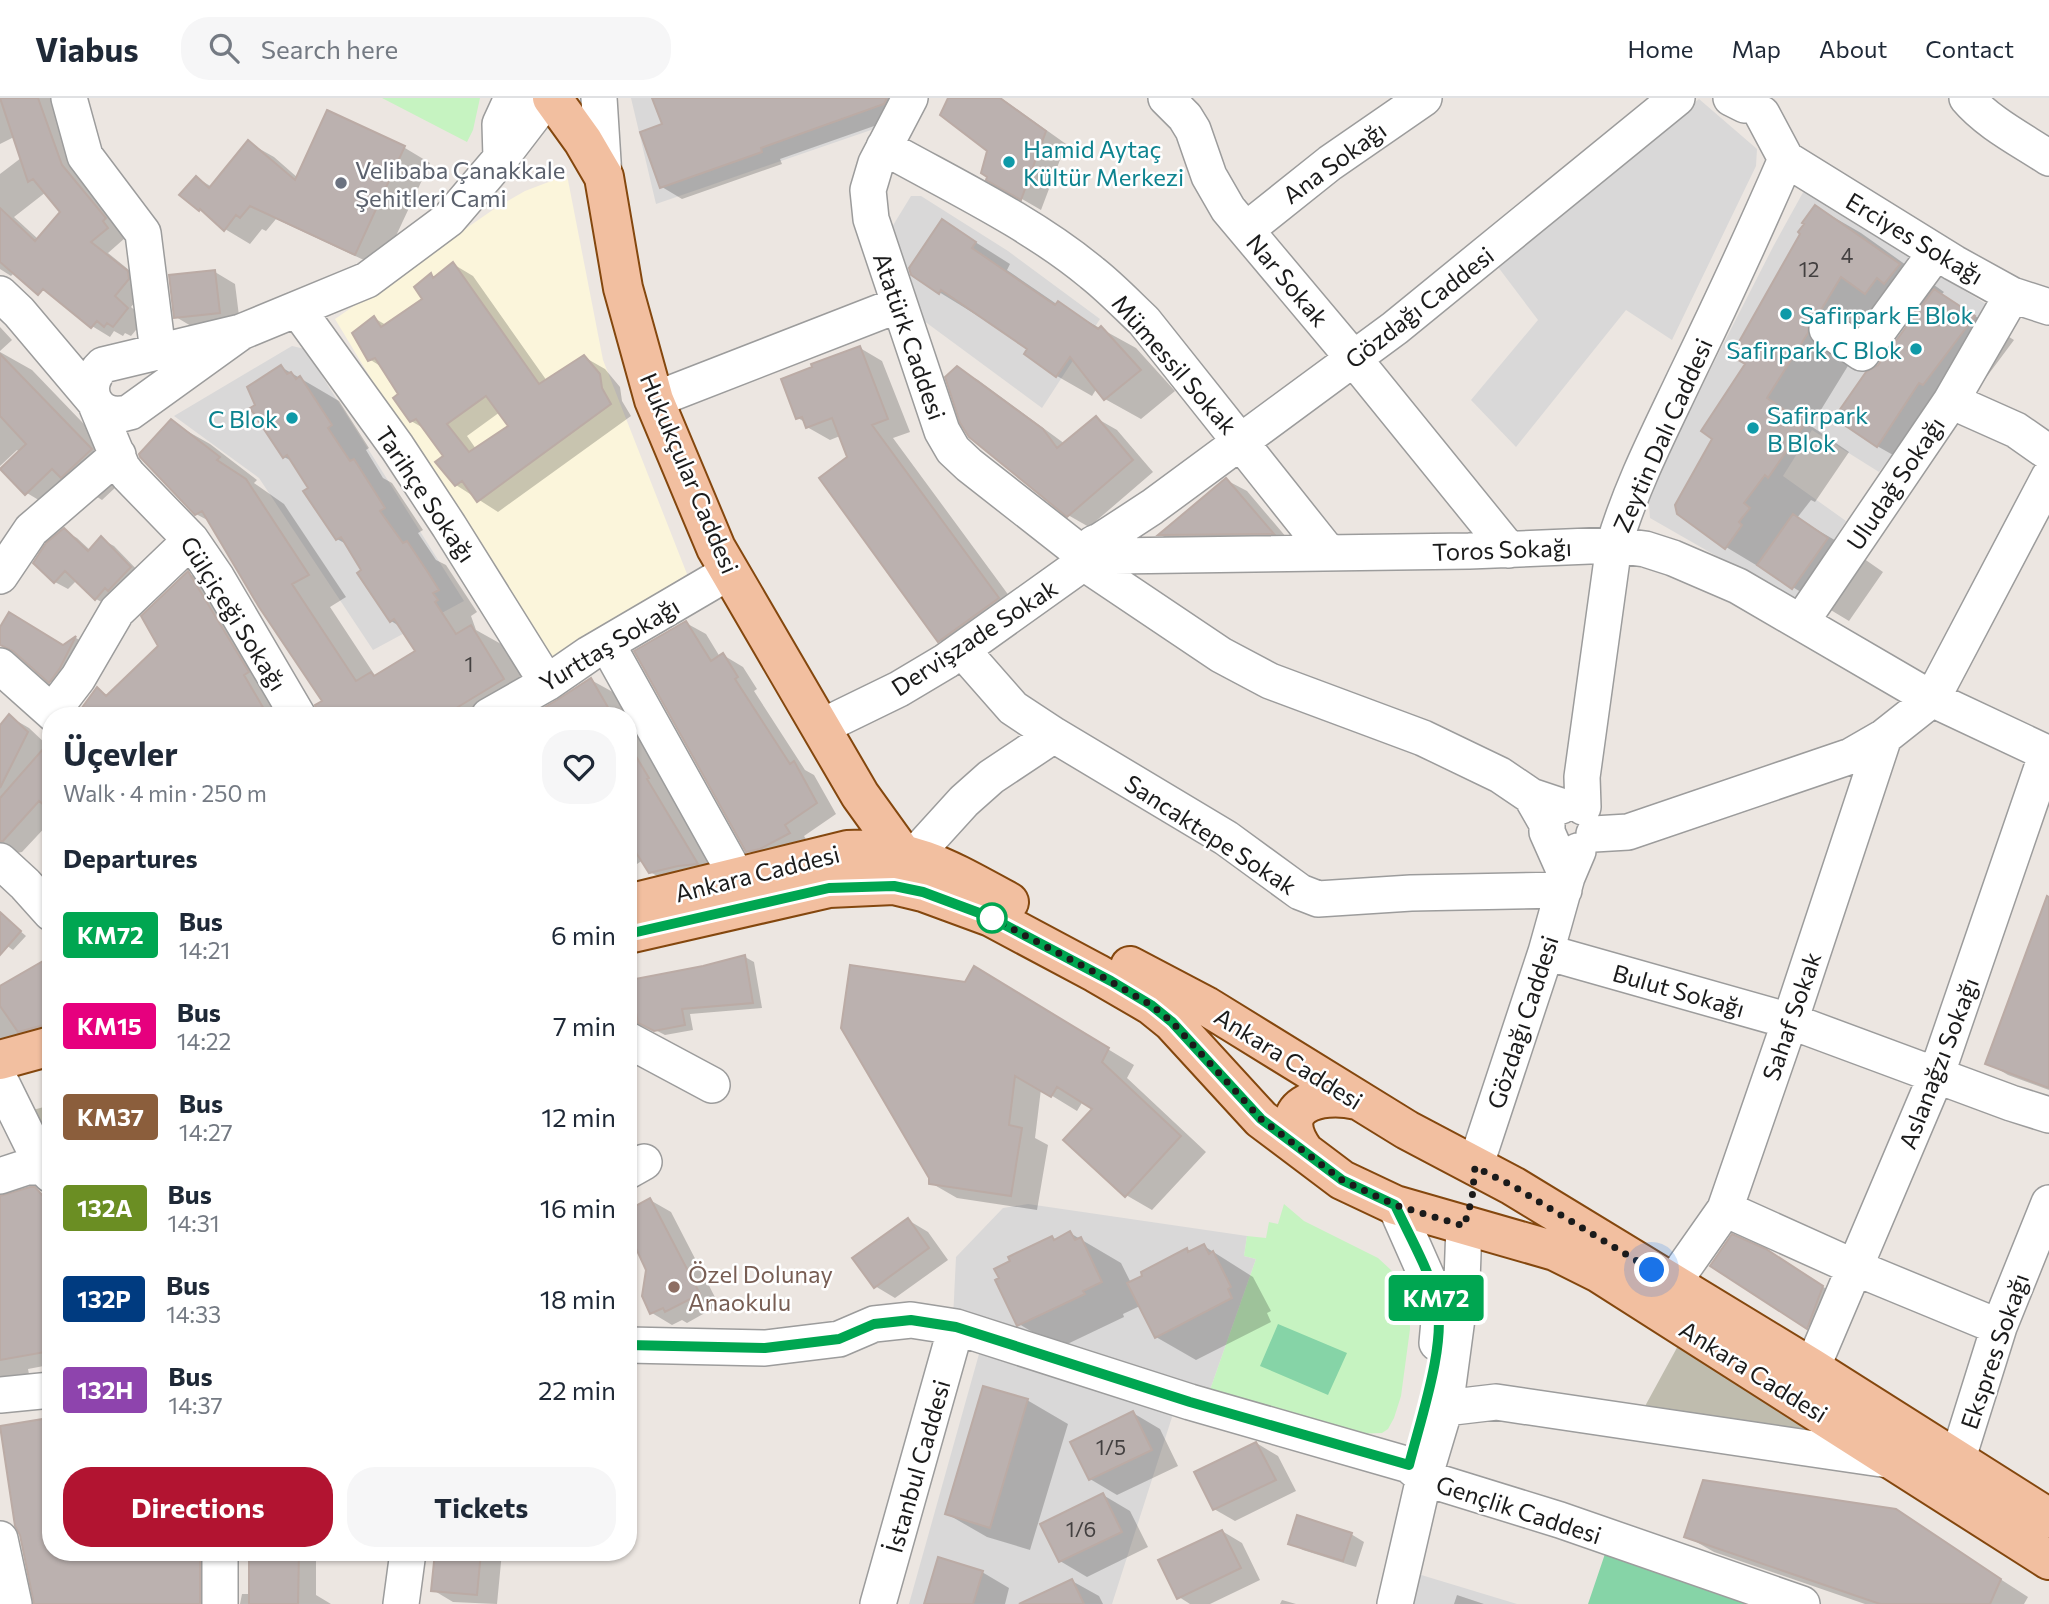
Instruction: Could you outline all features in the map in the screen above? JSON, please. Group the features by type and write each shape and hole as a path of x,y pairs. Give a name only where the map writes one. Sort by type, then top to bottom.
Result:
{"main road":[{"name":"Hukukçular Caddesi","path":"550,98 583,141 604,177 623,288 654,400 716,548 860,795 907,854"},
{"name":"Ankara Caddesi","path":"637,902 848,850 874,848 937,863 1206,1006 1357,1100 1513,1186 1812,1368 2049,1518"},
{"name":"Ankara Caddesi","path":"637,932 829,888 894,886 923,892 990,917 1106,978 1151,1005 1179,1029 1261,1119 1342,1180 1395,1205 1555,1251 1599,1273 2049,1560"},
{"path":"1,1076 42,1051"},
{"path":"1,1076 42,1073"},
{"path":"1304,1151 1294,1138 1292,1129 1294,1117 1306,1104 1319,1098 1338,1096 1357,1100"},
{"path":"1464,1226 1472,1199 1475,1167"}],"street":[{"path":"69,98 85,156 143,233 158,352"},
{"path":"497,162 500,124 512,98"},
{"path":"241,332 136,407 122,414 106,412 94,402 91,386 93,378 103,366 241,332 367,280 449,219 550,98"},
{"name":"Hukukçular Caddesi","path":"599,98 604,177"},
{"name":"Atatürk Caddesi","path":"910,98 876,163 868,190 871,219 942,431 953,450 997,487 1055,531 1100,555"},
{"name":"Nar Sokak","path":"1166,98 1185,117 1193,130 1218,195 1509,550"},
{"name":"Ana Sokağı","path":"1246,230 1330,163 1424,98"},
{"name":"Gözdağı Caddesi","path":"1152,507 1354,359 1677,98"},
{"path":"1967,98 2001,127 2049,158"},
{"path":"1751,103 1787,159"},
{"name":"Mümessil Sokak","path":"884,147 1026,228 1091,272 1144,321 1326,551"},
{"name":"Erciyes Sokağı","path":"1787,159 1936,252 2012,295 2049,307"},
{"name":"Zeytin Dalı Caddesi","path":"1566,828 1614,545 1624,510 1787,159"},
{"path":"1827,330 1862,353 1936,252"},
{"path":"1951,401 2012,295"},
{"name":"Gülçiçeği Sokağı","path":"9,303 97,357 119,362"},
{"name":"Gülçiçeği Sokağı","path":"9,303 94,402 128,475 191,540 217,578 293,707"},
{"path":"654,400 898,305"},
{"name":"Tarihçe Sokağı","path":"298,310 404,458 547,683"},
{"path":"0,576 31,530 118,455 123,434 144,392 144,383 135,368 119,362"},
{"name":"Uludağ Sokağı","path":"1801,622 1951,401 2016,430 2049,453"},
{"path":"1932,699 2049,477"},
{"name":"Dervişzade Sokak","path":"821,727 899,689 962,650 1100,555 1152,507"},
{"path":"59,707 117,611 191,540"},
{"name":"Toros Sokağı","path":"1100,555 1509,550 1614,545 1645,549 1738,586 1932,699 2048,754"},
{"path":"1100,555 1159,613 1221,656 1270,681 1423,738 1500,775 1566,828"},
{"name":"Yurttaş Sokağı","path":"505,707 729,572"},
{"path":"607,644 737,877"},
{"name":"Sancaktepe Sokak","path":"962,650 1013,708 1226,838 1300,892 1318,900 1411,892 1566,828 1628,832 1851,756 1884,737 1932,699"},
{"path":"0,666 46,707"},
{"path":"907,854 991,777 1054,735"},
{"name":"Sahaf Sokak","path":"1673,1283 1725,1209 1884,737"},
{"name":"Aslanağzı Sokağı","path":"1812,1368 1936,1076 2048,754"},
{"name":"Gözdağı Caddesi","path":"1475,1167 1546,952 1566,828"},
{"path":"0,861 42,903"},
{"name":"Bulut Sokağı","path":"1546,952 1790,1021 2049,1115"},
{"path":"637,1045 712,1085"},
{"path":"1,1076 42,1161"},
{"path":"0,1176 27,1167 42,1170"},
{"name":"Ekspres Sokağı","path":"1957,1461 1999,1327 2049,1203"},
{"path":"1395,1205 1437,1300 1439,1321 1436,1355 1395,1604"},
{"path":"1725,1209 1856,1268 1999,1327"},
{"path":"1417,1472 1445,1408 1462,1280 1461,1241 1464,1226"},
{"name":"Gençlik Caddesi","path":"637,1345 765,1348 839,1339 874,1324 911,1320 956,1327 1417,1472 1802,1604"},
{"name":"İstanbul Caddesi","path":"878,1604 956,1327"},
{"path":"0,1395 42,1391"},
{"path":"1445,1408 1496,1402 1675,1431 1899,1462"},
{"path":"0,1539 14,1604"},
{"path":"220,1561 220,1604"},
{"path":"401,1604 407,1561"}],"shaded area":[{"path":"631,98 891,98 874,129 656,204"},
{"path":"1699,99 1757,149 1756,166 1672,340 1626,310 1516,447 1471,400 1538,320 1495,263"},
{"path":"567,175 603,360 687,574 544,665 335,319 497,207 525,191"},
{"path":"1806,187 1999,312 1879,472 1812,430 1783,476 1846,521 1795,601 1650,518 1648,491"},
{"path":"911,196 921,196 1008,251 1100,319 1042,408 916,315 892,227"},
{"path":"292,346 305,349 464,601 373,650 259,478 174,416"},
{"path":"42,1107 42,1141 22,1113"},
{"path":"1028,1204 1247,1236 1244,1256 1256,1259 1210,1390 953,1319 956,1257 1003,1208"},
{"path":"1679,1344 1810,1416 1821,1438 1644,1408"},
{"path":"979,1354 1173,1414 1112,1604 909,1604"},
{"path":"1418,1574 1517,1604 1411,1604"}],"green space":[{"path":"382,98 480,98 473,130 467,142"},
{"path":"1284,1204 1304,1221 1378,1258 1391,1270 1409,1297 1410,1329 1401,1396 1394,1418 1388,1429 1382,1433 1352,1434 1210,1390 1256,1259 1244,1256 1247,1236 1266,1238 1269,1222 1278,1224"},
{"path":"1278,1324 1347,1353 1328,1395 1260,1366"},
{"path":"1608,1545 1786,1604 1588,1604"}],"building":[{"path":"0,98 38,98 62,165 106,218 103,221 108,228 91,242 128,271 129,279 115,296 128,308 113,327 107,323 104,327 97,321 91,328 43,289 38,295 0,262 0,208 35,241 60,212 33,179 28,182"},
{"path":"652,98 887,98 884,104 761,148 762,152 660,188 640,132 662,124"},
{"name":"Hamid Aytaç Kültür Merkezi","path":"948,98 1000,98 1046,131 1021,200 986,180 987,177 981,173 987,151 940,115"},
{"name":"Velibaba Çanakkale Şehitleri Cami","path":"327,110 405,146 355,255 250,206 240,218 236,215 224,231 200,209 199,211 179,195 196,176 209,188 248,140 295,180"},
{"path":"1815,205 1900,264 1884,284 1877,278 1865,294 1841,277 1821,310 1810,318 1808,333 1767,398 1805,424 1768,478 1765,475 1744,503 1750,508 1739,522 1742,525 1725,549 1677,514 1675,505 1712,439 1701,431 1745,364 1731,356 1800,234 1798,232 1804,224 1802,223"},
{"path":"942,219 976,242 972,248 1055,305 1058,301 1098,329 1101,326 1141,370 1104,400 1070,357 1056,377 1024,354 1027,349 941,290 939,294 911,275 909,268"},
{"path":"453,262 539,384 584,355 600,374 602,388 611,404 477,502 462,481 455,486 435,462 443,456 416,419 410,422 393,398 398,394 375,358 368,361 352,333 374,316 381,327 422,299 414,287 431,273 433,278","holes":["486,396 508,426 469,452 447,424"]},
{"path":"215,270 220,313 174,318 169,275"},
{"name":"Safirpark C Blok","path":"1934,289 1975,316 1923,385 1919,383 1877,447 1834,418 1866,372 1878,365"},
{"path":"860,346 888,419 872,425 999,598 938,642 819,478 847,457 832,418 806,428 802,417 796,419 781,379 812,367 811,364"},
{"path":"0,354 92,449 61,478 52,469 25,495 0,469 26,444 0,416"},
{"path":"281,365 287,374 291,372 296,379 300,376 332,425 328,428 350,461 354,459 385,508 380,511 403,543 407,541 439,590 433,593 438,600 435,602 456,634 471,625 504,679 458,707 316,707 322,701 259,607 202,511 195,515 139,454 171,419 220,457 217,460 246,479 309,575 292,584 356,681 371,672 374,676 415,651 394,619 390,622 357,573 361,570 341,537 336,540 303,491 308,488 287,455 283,458 250,408 255,405 247,387"},
{"path":"957,366 1043,429 1057,448 1096,416 1133,460 1067,517 969,437 960,423 945,377"},
{"path":"1226,478 1274,534 1158,535"},
{"path":"1793,514 1828,538 1792,589 1757,565"},
{"path":"64,528 88,551 101,536 131,567 108,591 105,588 95,600 65,571 54,583 33,563 46,543"},
{"path":"188,571 249,672 244,675 263,707 83,707 97,687 106,696 158,646 141,616"},
{"path":"9,612 63,645 76,636 49,683 13,651 0,645 0,627"},
{"path":"686,621 711,661 723,653 738,677 735,679 790,764 794,761 817,803 785,825 790,833 760,849 746,852 634,651"},
{"path":"591,678 608,707 545,707"},
{"path":"9,714 28,732 0,788 0,725"},
{"path":"42,750 42,804 39,801 3,841 0,841 0,798"},
{"path":"637,758 698,864 649,873 637,854"},
{"path":"2047,896 2049,897 2049,1088 1985,1064"},
{"path":"0,912 21,931 0,955"},
{"path":"745,955 753,1003 682,1009 685,1025 654,1031 638,1023 637,979"},
{"path":"42,962 42,1025 18,1032 0,1006 0,986"},
{"path":"850,965 965,982 974,966 1109,1048 1102,1062 1181,1136 1125,1197 1063,1140 1092,1109 1057,1087 1051,1097 1015,1076 1009,1125 1022,1128 1011,1196 929,1184 929,1178 841,1028"},
{"path":"30,1187 35,1187 42,1195 42,1353 0,1360 0,1196"},
{"path":"650,1198 700,1294 665,1312 663,1308 650,1314 642,1296 646,1270 637,1250 637,1205"},
{"path":"908,1218 929,1248 874,1288 852,1258"},
{"path":"1070,1231 1075,1240 1081,1237 1102,1282 1083,1291 1085,1294 1017,1326 995,1280 999,1278 994,1269 1010,1261 1008,1257 1052,1236 1054,1240"},
{"path":"1732,1234 1766,1249 1823,1286 1807,1329 1710,1266"},
{"path":"1204,1244 1209,1254 1213,1251 1231,1287 1228,1289 1232,1298 1155,1338 1127,1283 1142,1276 1141,1272 1187,1248 1188,1252"},
{"path":"983,1386 1028,1399 990,1528 945,1514"},
{"path":"1133,1411 1152,1450 1089,1480 1070,1442"},
{"path":"42,1419 42,1561 200,1561 200,1604 34,1604 20,1535 15,1526 0,1426"},
{"path":"1256,1442 1276,1480 1213,1510 1194,1472"},
{"path":"1703,1480 1896,1509 2001,1579 1990,1604 1880,1604 1684,1537"},
{"path":"1103,1493 1122,1532 1059,1562 1040,1524"},
{"path":"1297,1515 1352,1533 1343,1561 1288,1544"},
{"path":"1222,1530 1241,1568 1177,1599 1158,1560"},
{"path":"938,1557 983,1571 973,1604 924,1604"},
{"path":"249,1561 299,1561 298,1604 249,1604"},
{"path":"434,1561 480,1561 477,1595 431,1591"},
{"path":"1072,1579 1084,1604 1019,1604"}],"bus line":[{"name":"KM72","path":"637,932 829,888 862,885 894,886 923,892 990,917 1151,1005 1206,1057 1261,1119 1342,1180 1395,1205 1437,1300 1439,1321 1436,1355 1409,1465 1190,1402 956,1327 911,1320 874,1324 839,1339 765,1348 637,1345"}],"place":[{"name":"Hamid Aytaç Kültür Merkezi","path":"1009,162"},
{"name":"Velibaba Çanakkale Şehitleri Cami","path":"341,183"},
{"name":"Safirpark E Blok","path":"1786,314"},
{"name":"Safirpark C Blok","path":"1916,349"},
{"name":"C Blok","path":"292,418"},
{"name":"Safirpark B Blok","path":"1753,428"},
{"name":"Özel Dolunay Anaokulu","path":"674,1287"}],"route":[{"path":"992,918 990,917 1151,1005 1206,1057 1261,1119 1342,1180 1395,1205 1464,1226 1472,1199 1475,1167 1513,1186 1652,1270"}]}
